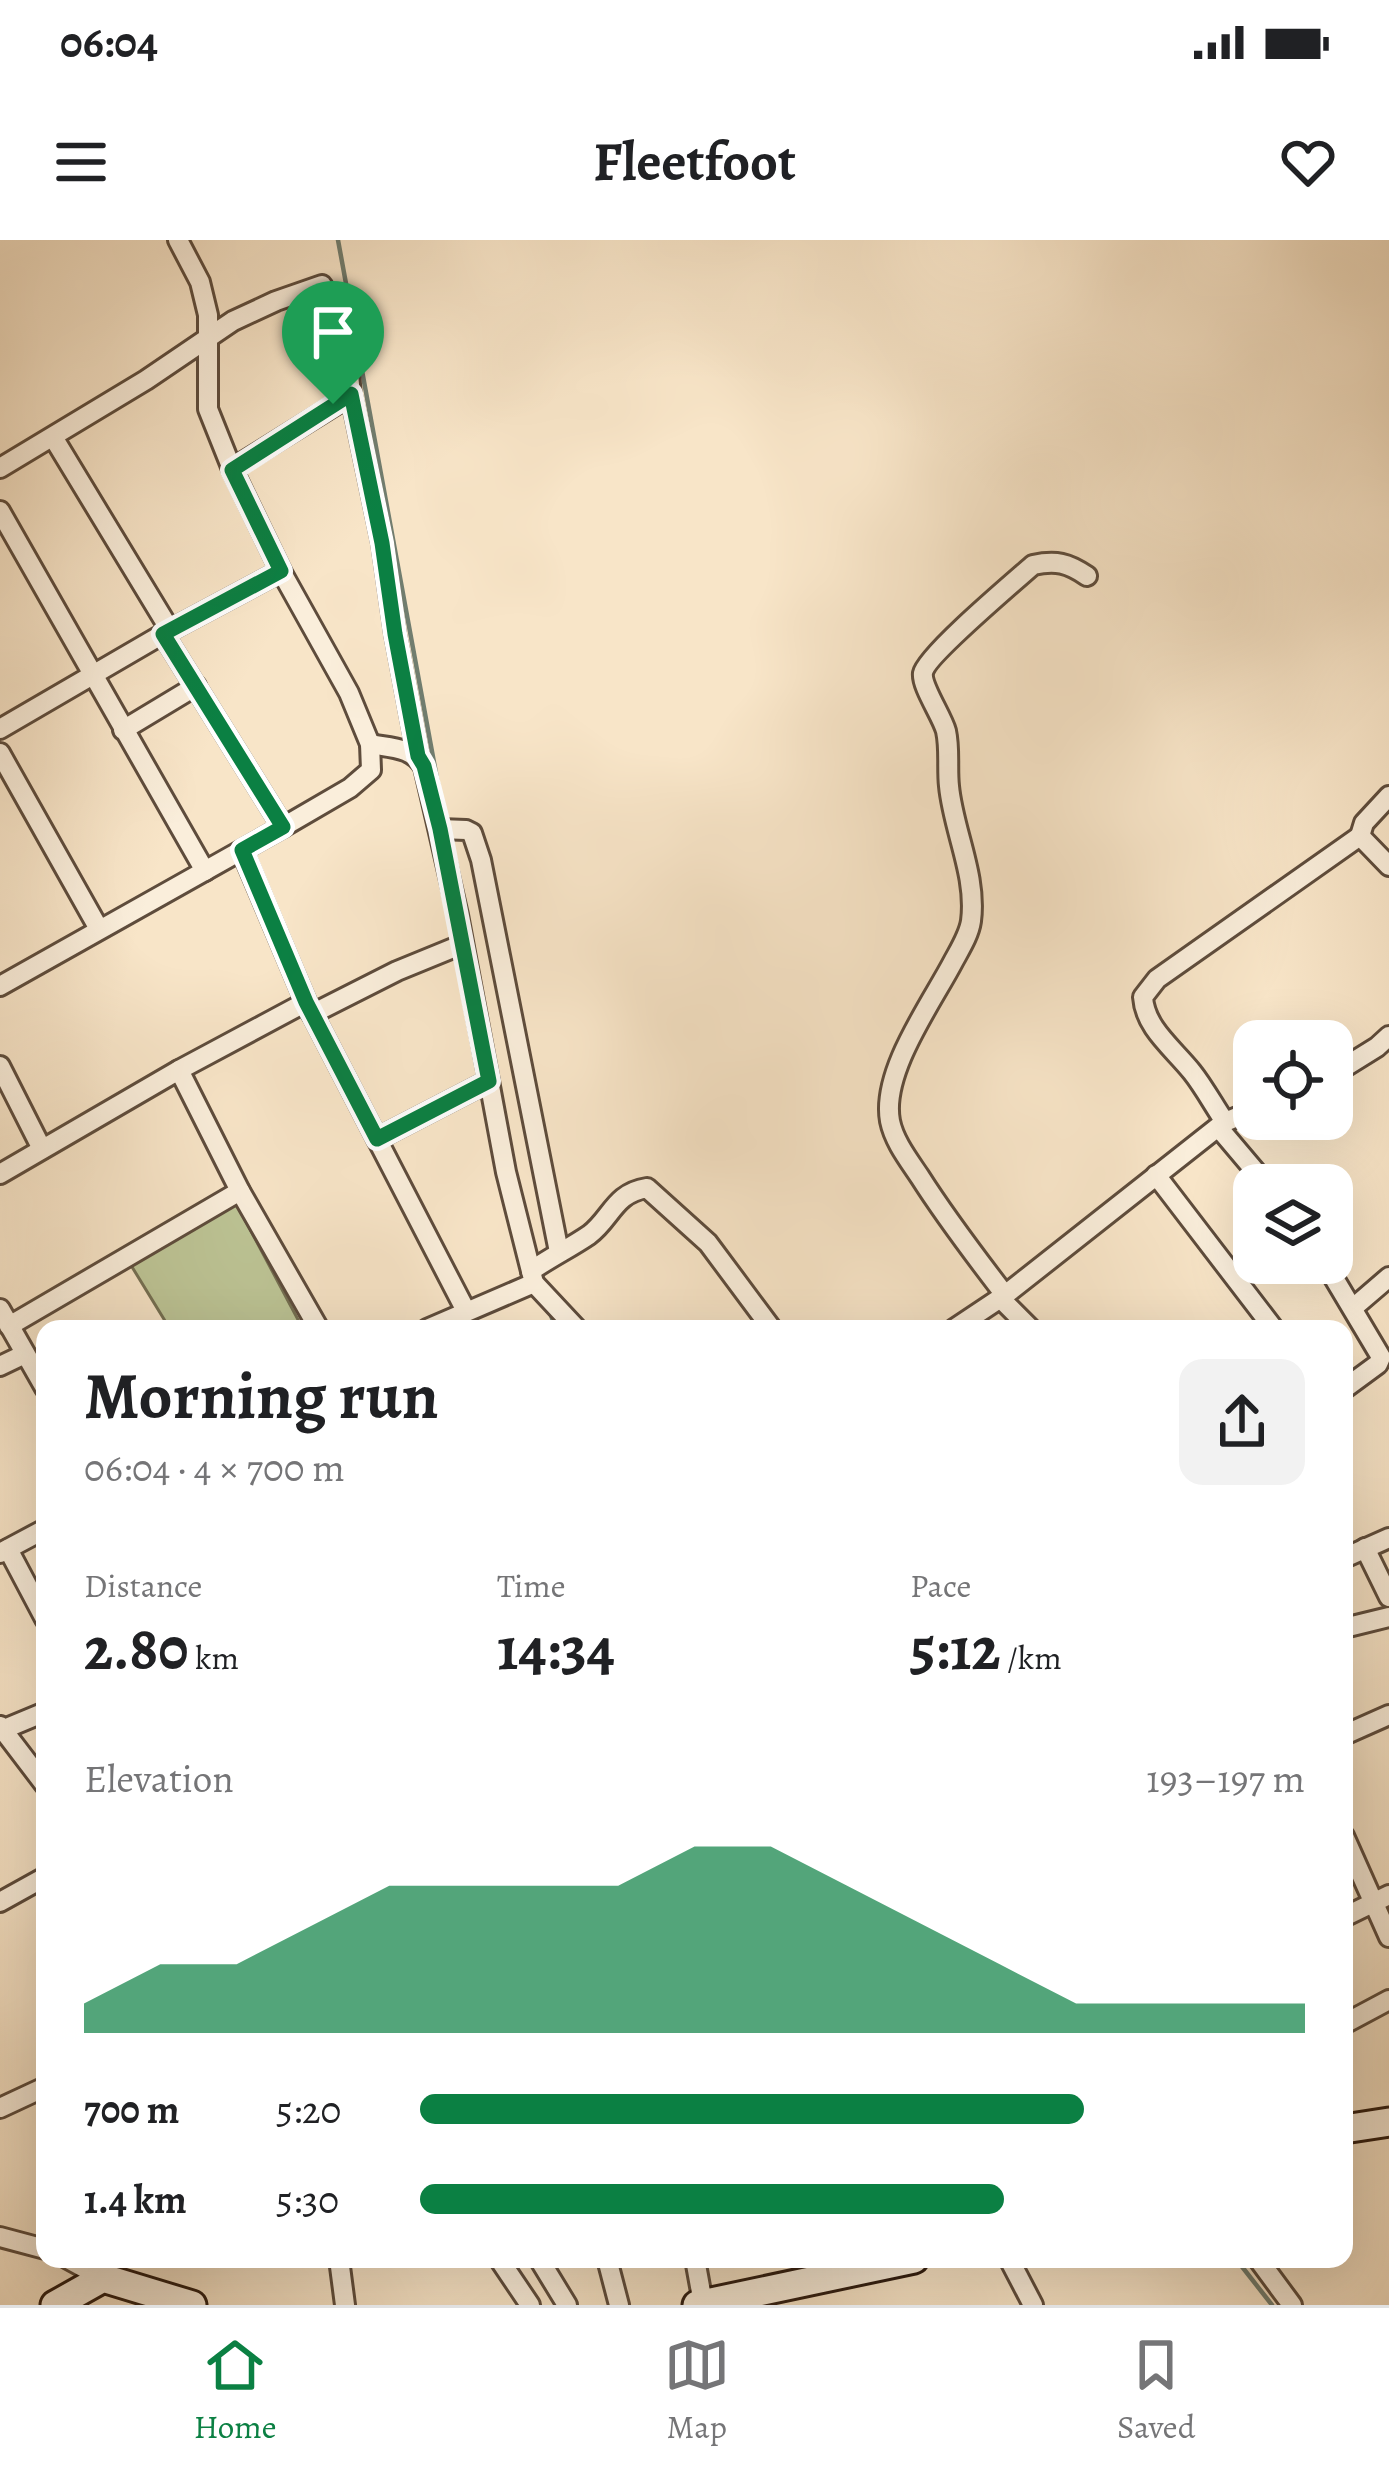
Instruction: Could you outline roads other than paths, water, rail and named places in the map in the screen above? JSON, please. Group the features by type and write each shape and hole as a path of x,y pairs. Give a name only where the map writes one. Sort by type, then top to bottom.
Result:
{"street":[{"path":"0,986 283,827 371,770 370,744 331,657 281,571 208,410 208,315 200,282 178,240"},
{"path":"0,468 233,321 322,285 339,322 349,365 418,756 440,829 506,1172 532,1277 569,1320"},
{"path":"232,470 351,394"},
{"path":"53,437 283,827"},
{"path":"0,511 205,871"},
{"path":"1022,1320 951,1225 898,1144 889,1118 892,1085 910,1038 971,923 962,840 949,788 946,733 923,671 1033,565 1069,564 1087,576"},
{"path":"0,728 281,571"},
{"path":"123,730 196,686"},
{"path":"370,744 418,756"},
{"path":"0,753 99,929"},
{"path":"1251,1164 1222,1125 1195,1075 1153,1028 1143,997 1157,979 1360,836 1364,823 1389,796"},
{"path":"440,829 472,833 481,860 559,1252"},
{"path":"1360,836 1389,866"},
{"path":"242,850 309,1008 377,1139 457,1319 532,1277 559,1252 595,1231 625,1196 647,1188 708,1243 765,1320"},
{"path":"0,1174 179,1070 309,1008 463,944"},
{"path":"1353,1062 1389,1036"},
{"path":"0,1066 42,1149"},
{"path":"179,1070 314,1320"},
{"path":"377,1139 489,1081"},
{"path":"968,1320 1233,1120"},
{"path":"1156,1175 1267,1320"},
{"path":"36,1373 5,1317 240,1190"},
{"path":"1353,1308 1389,1277"},
{"path":"1338,1284 1381,1357 1353,1382"},
{"path":"0,1366 25,1354"},
{"path":"36,1534 4,1551 36,1604"},
{"path":"1353,1554 1389,1538"},
{"path":"1365,1549 1389,1598"},
{"path":"1353,1626 1389,1617"},
{"path":"1353,1731 1389,1715"},
{"path":"36,1717 3,1735 36,1774"},
{"path":"1353,1851 1381,1899 1389,1937"},
{"path":"0,1902 36,1881"},
{"path":"1353,1912 1381,1899"},
{"path":"1353,2019 1389,2000"},
{"path":"0,2108 36,2091"},
{"path":"1353,2128 1388,2124"},
{"path":"0,2236 36,2246"},
{"path":"85,2268 192,2305"},
{"path":"340,2268 345,2305"},
{"path":"506,2268 530,2305"},
{"path":"544,2268 567,2305"},
{"path":"610,2268 620,2305"},
{"path":"696,2268 700,2304 869,2268"},
{"path":"1014,2268 1033,2305"},
{"path":"1265,2268 1292,2305"},
{"path":"55,2305 103,2278"}],"waterway":[{"path":"338,240 440,795"},
{"path":"549,1310 553,1320"},
{"path":"1243,2268 1272,2305"}]}
